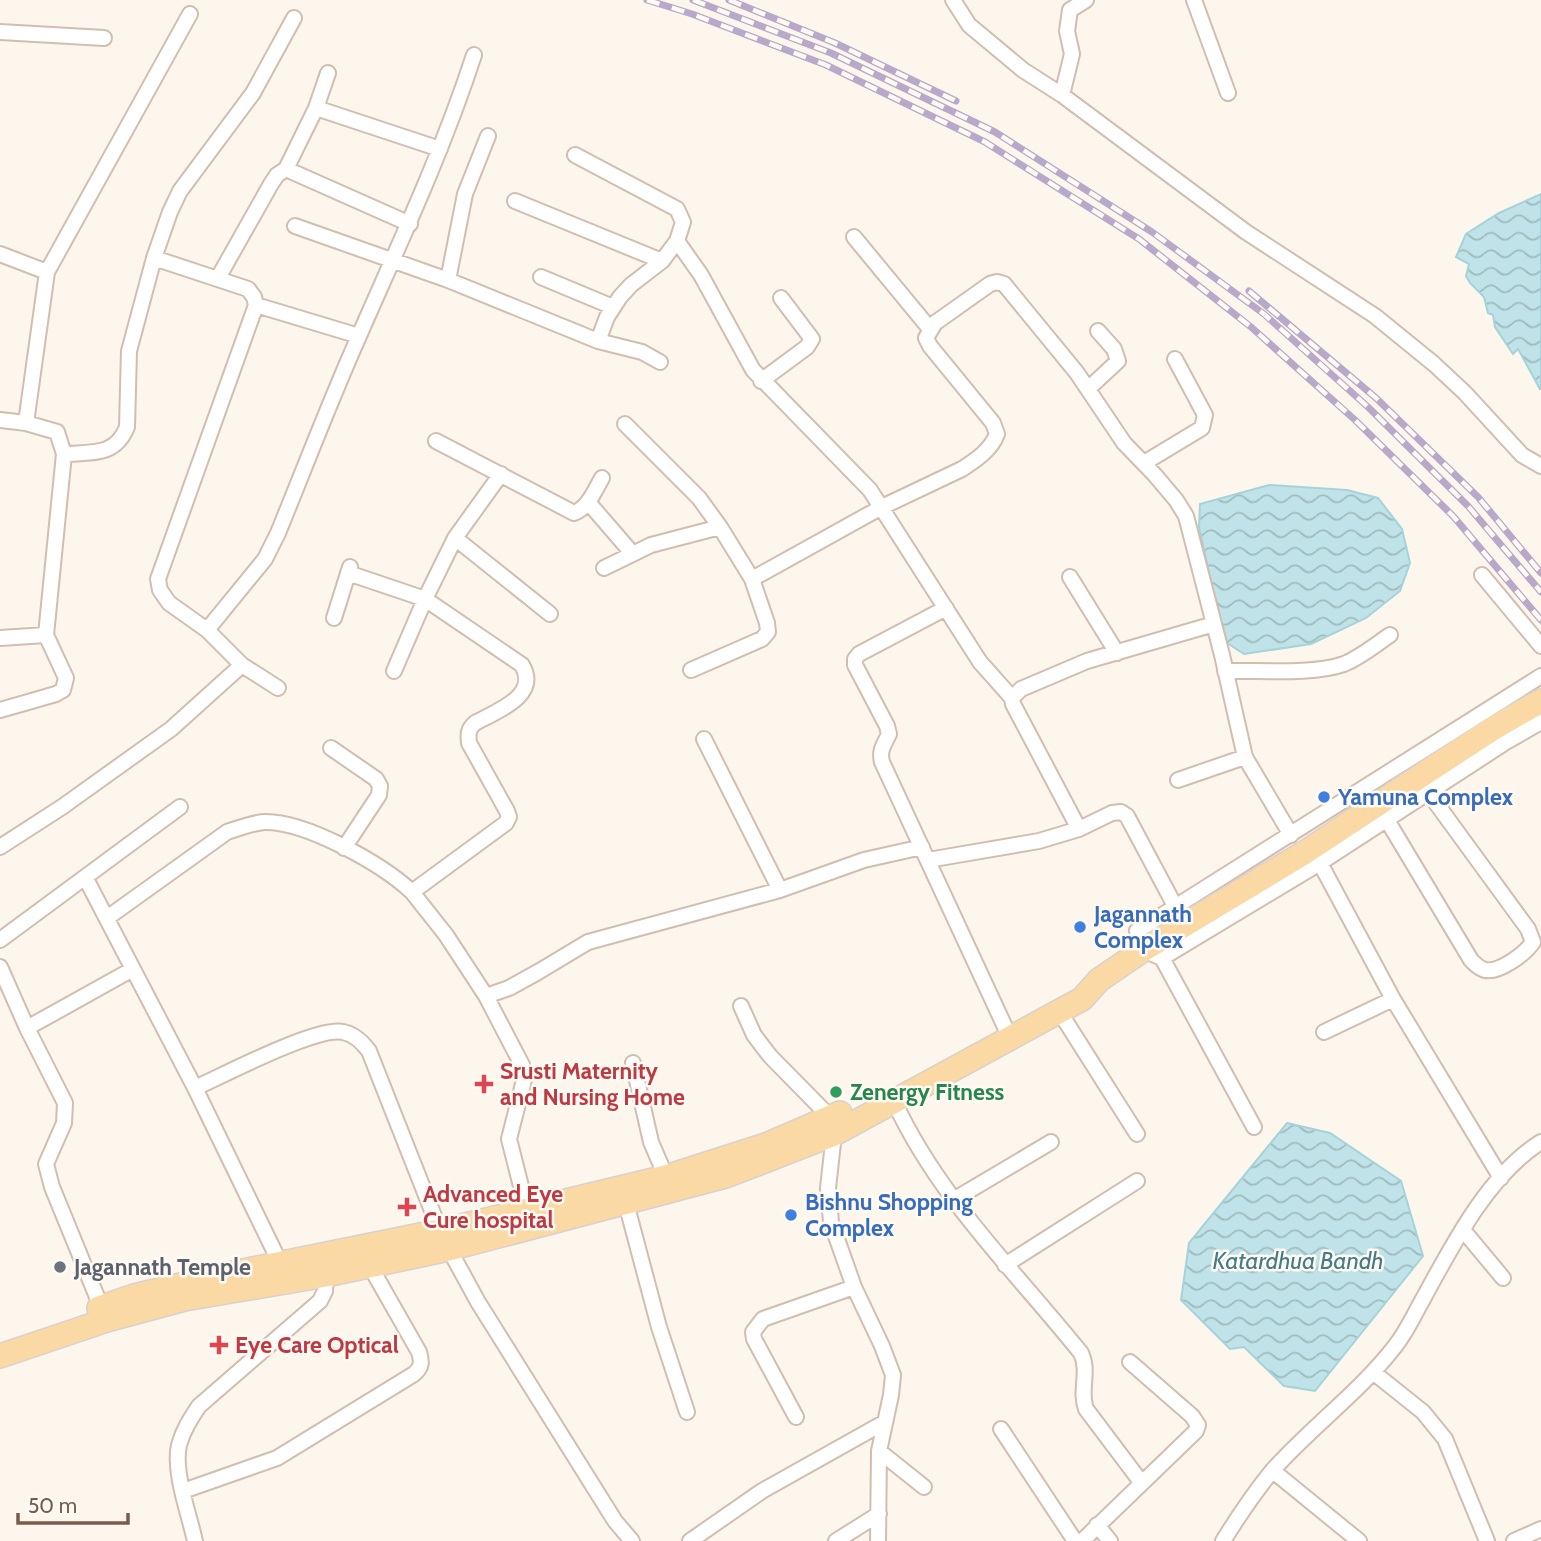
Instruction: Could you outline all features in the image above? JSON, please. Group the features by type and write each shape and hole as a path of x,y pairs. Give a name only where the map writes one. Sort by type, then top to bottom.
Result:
{"main road":[{"path":"0,1356 158,1290 281,1263 444,1240 626,1203 726,1176 787,1154 1076,987 1099,980 1158,948 1492,729 1541,701"},
{"path":"0,1341 104,1314 370,1266 527,1210 666,1177 766,1144 832,1126 894,1101 1082,999 1099,980"}],"street":[{"path":"953,0 970,25 1023,71 1062,95 1246,232 1375,316 1434,364 1465,393 1522,455 1541,467"},
{"path":"1062,95 1072,54 1067,31 1070,10 1086,0"},
{"path":"1194,0 1228,93"},
{"path":"26,423 47,272 190,14"},
{"path":"64,454 104,451 114,447 123,436 127,426 129,351 154,258 180,191 253,93 294,18"},
{"path":"0,32 104,38"},
{"path":"207,630 260,566 278,533 359,336 453,121 474,55"},
{"path":"218,278 271,184 286,169 316,107 328,73"},
{"path":"316,107 440,149"},
{"path":"448,280 465,194 488,136"},
{"path":"575,155 677,209 683,222 677,241 662,261 631,285 613,307 597,341"},
{"path":"286,169 410,224"},
{"path":"515,201 662,261"},
{"path":"295,226 448,280 597,341 642,352 660,362"},
{"path":"854,237 930,329"},
{"path":"677,241 701,275 752,370 856,475 882,507 980,662 1012,698 1079,829"},
{"path":"0,254 47,272"},
{"path":"154,258 248,289 256,305 158,579 160,590 169,603 207,630 242,665 278,688"},
{"path":"541,277 613,307"},
{"path":"752,579 882,507 974,461 994,443 997,434 993,423 926,338 930,329 990,284 1004,284 1088,389 1124,443 1176,500 1186,516 1245,757 1291,835"},
{"path":"761,381 807,347 812,338 781,298"},
{"path":"256,305 359,336"},
{"path":"1088,389 1118,361 1114,349 1098,331"},
{"path":"1144,463 1197,432 1205,422 1205,415 1175,359"},
{"path":"0,420 26,423 57,432 64,454 46,635 66,678 63,691 0,710"},
{"path":"625,424 699,498 720,527 752,579 768,623 768,632 762,639 691,670"},
{"path":"436,441 574,513 580,511 588,502 602,478"},
{"path":"394,671 455,538 501,474"},
{"path":"588,502 632,553"},
{"path":"604,568 632,553 673,537 720,527"},
{"path":"455,538 551,614"},
{"path":"334,618 349,570 425,599 522,665 527,673 528,685 515,700 475,723 468,734 469,743 507,811 509,817 506,823 412,892"},
{"path":"1482,575 1541,646"},
{"path":"1070,577 1117,653"},
{"path":"946,608 859,654 855,665 887,726 889,734 881,747 882,762 1005,1027"},
{"path":"1012,698 1021,689 1076,666 1214,624"},
{"path":"0,638 46,635"},
{"path":"1225,671 1331,667 1356,659 1390,635"},
{"path":"0,846 62,807 171,729 242,665"},
{"path":"1254,1127 1158,948 1137,931 1541,676"},
{"path":"1158,948 1320,863 1541,722"},
{"path":"704,739 780,890"},
{"path":"331,748 376,779 380,786 379,795 344,848"},
{"path":"1178,780 1245,757"},
{"path":"1387,820 1471,960 1479,968 1488,971 1497,969 1528,949 1533,942 1528,929 1428,792"},
{"path":"0,940 180,807"},
{"path":"486,996 518,983 588,942 780,890 864,860 1040,841 1079,829 1112,813 1121,812 1127,816 1175,906"},
{"path":"107,918 227,832 266,822 299,829 344,848 397,878 412,892 446,935 486,996 522,1065 524,1080 509,1139 527,1210"},
{"path":"1320,863 1393,999 1501,1178"},
{"path":"85,877 195,1088 281,1263"},
{"path":"0,967 65,1103 64,1123 46,1164 52,1187 104,1314"},
{"path":"27,1028 134,969"},
{"path":"1324,1032 1393,999"},
{"path":"741,1006 754,1035 832,1126 828,1188 831,1222 854,1287 893,1374 879,1451 878,1541"},
{"path":"1059,1011 1137,1134"},
{"path":"195,1088 308,1037 329,1031 346,1032 361,1042 369,1051 444,1240 478,1302 615,1521 632,1541"},
{"path":"633,1063 651,1142 666,1177"},
{"path":"894,1101 921,1154 1005,1265 1081,1353 1085,1363 1083,1400 1086,1409 1141,1482"},
{"path":"955,1199 1051,1142"},
{"path":"1223,1541 1243,1509 1273,1471 1373,1372 1408,1329 1433,1280 1485,1196 1521,1157 1541,1142"},
{"path":"1005,1265 1137,1181"},
{"path":"626,1203 659,1327 687,1412"},
{"path":"1463,1230 1503,1278"},
{"path":"183,1491 276,1458 421,1368 419,1352 370,1266"},
{"path":"195,1541 177,1465 179,1446 187,1425 199,1406 320,1301 325,1292 326,1275"},
{"path":"796,1417 754,1339 754,1332 762,1319 854,1287"},
{"path":"1082,1541 1141,1482 1189,1440 1198,1425 1192,1416 1130,1362"},
{"path":"1373,1372 1423,1412 1445,1439 1487,1541"},
{"path":"690,1541 762,1491 886,1422"},
{"path":"1000,1429 1075,1541"},
{"path":"879,1451 923,1488"},
{"path":"1273,1471 1359,1541"},
{"path":"836,1541 878,1514"},
{"path":"1097,1525 1110,1541"},
{"path":"1514,1541 1541,1529"}],"water":[{"path":"1541,194 1540,389 1518,349 1513,354 1495,327 1493,315 1488,313 1484,297 1466,276 1469,264 1456,257 1466,234 1499,213"},
{"path":"1269,485 1347,490 1378,498 1402,529 1410,563 1400,591 1366,618 1311,644 1244,654 1224,641 1199,527 1200,504"},
{"name":"Katardhua Bandh","path":"1287,1123 1330,1133 1401,1181 1423,1256 1315,1391 1284,1386 1244,1347 1230,1349 1181,1300 1189,1243"}],"railway":[{"path":"647,0 692,14 826,65 985,142 1139,239 1251,327 1355,420 1453,516 1541,620"},
{"path":"693,0 831,53 995,132 1152,232 1264,314 1368,407 1468,506 1541,592"},
{"path":"729,0 835,43 956,101"},
{"path":"1249,291 1376,398 1478,497 1541,573"}],"place":[{"name":"Yamuna Complex","path":"1324,797"},
{"name":"Jagannath Complex","path":"1080,927"},
{"name":"Srusti Maternity and Nursing Home","path":"484,1084"},
{"name":"Zenergy Fitness","path":"836,1092"},
{"name":"Advanced Eye Cure hospital","path":"407,1207"},
{"name":"Bishnu Shopping Complex","path":"791,1215"},
{"name":"Jagannath Temple","path":"60,1267"},
{"name":"Eye Care Optical","path":"219,1345"}]}
